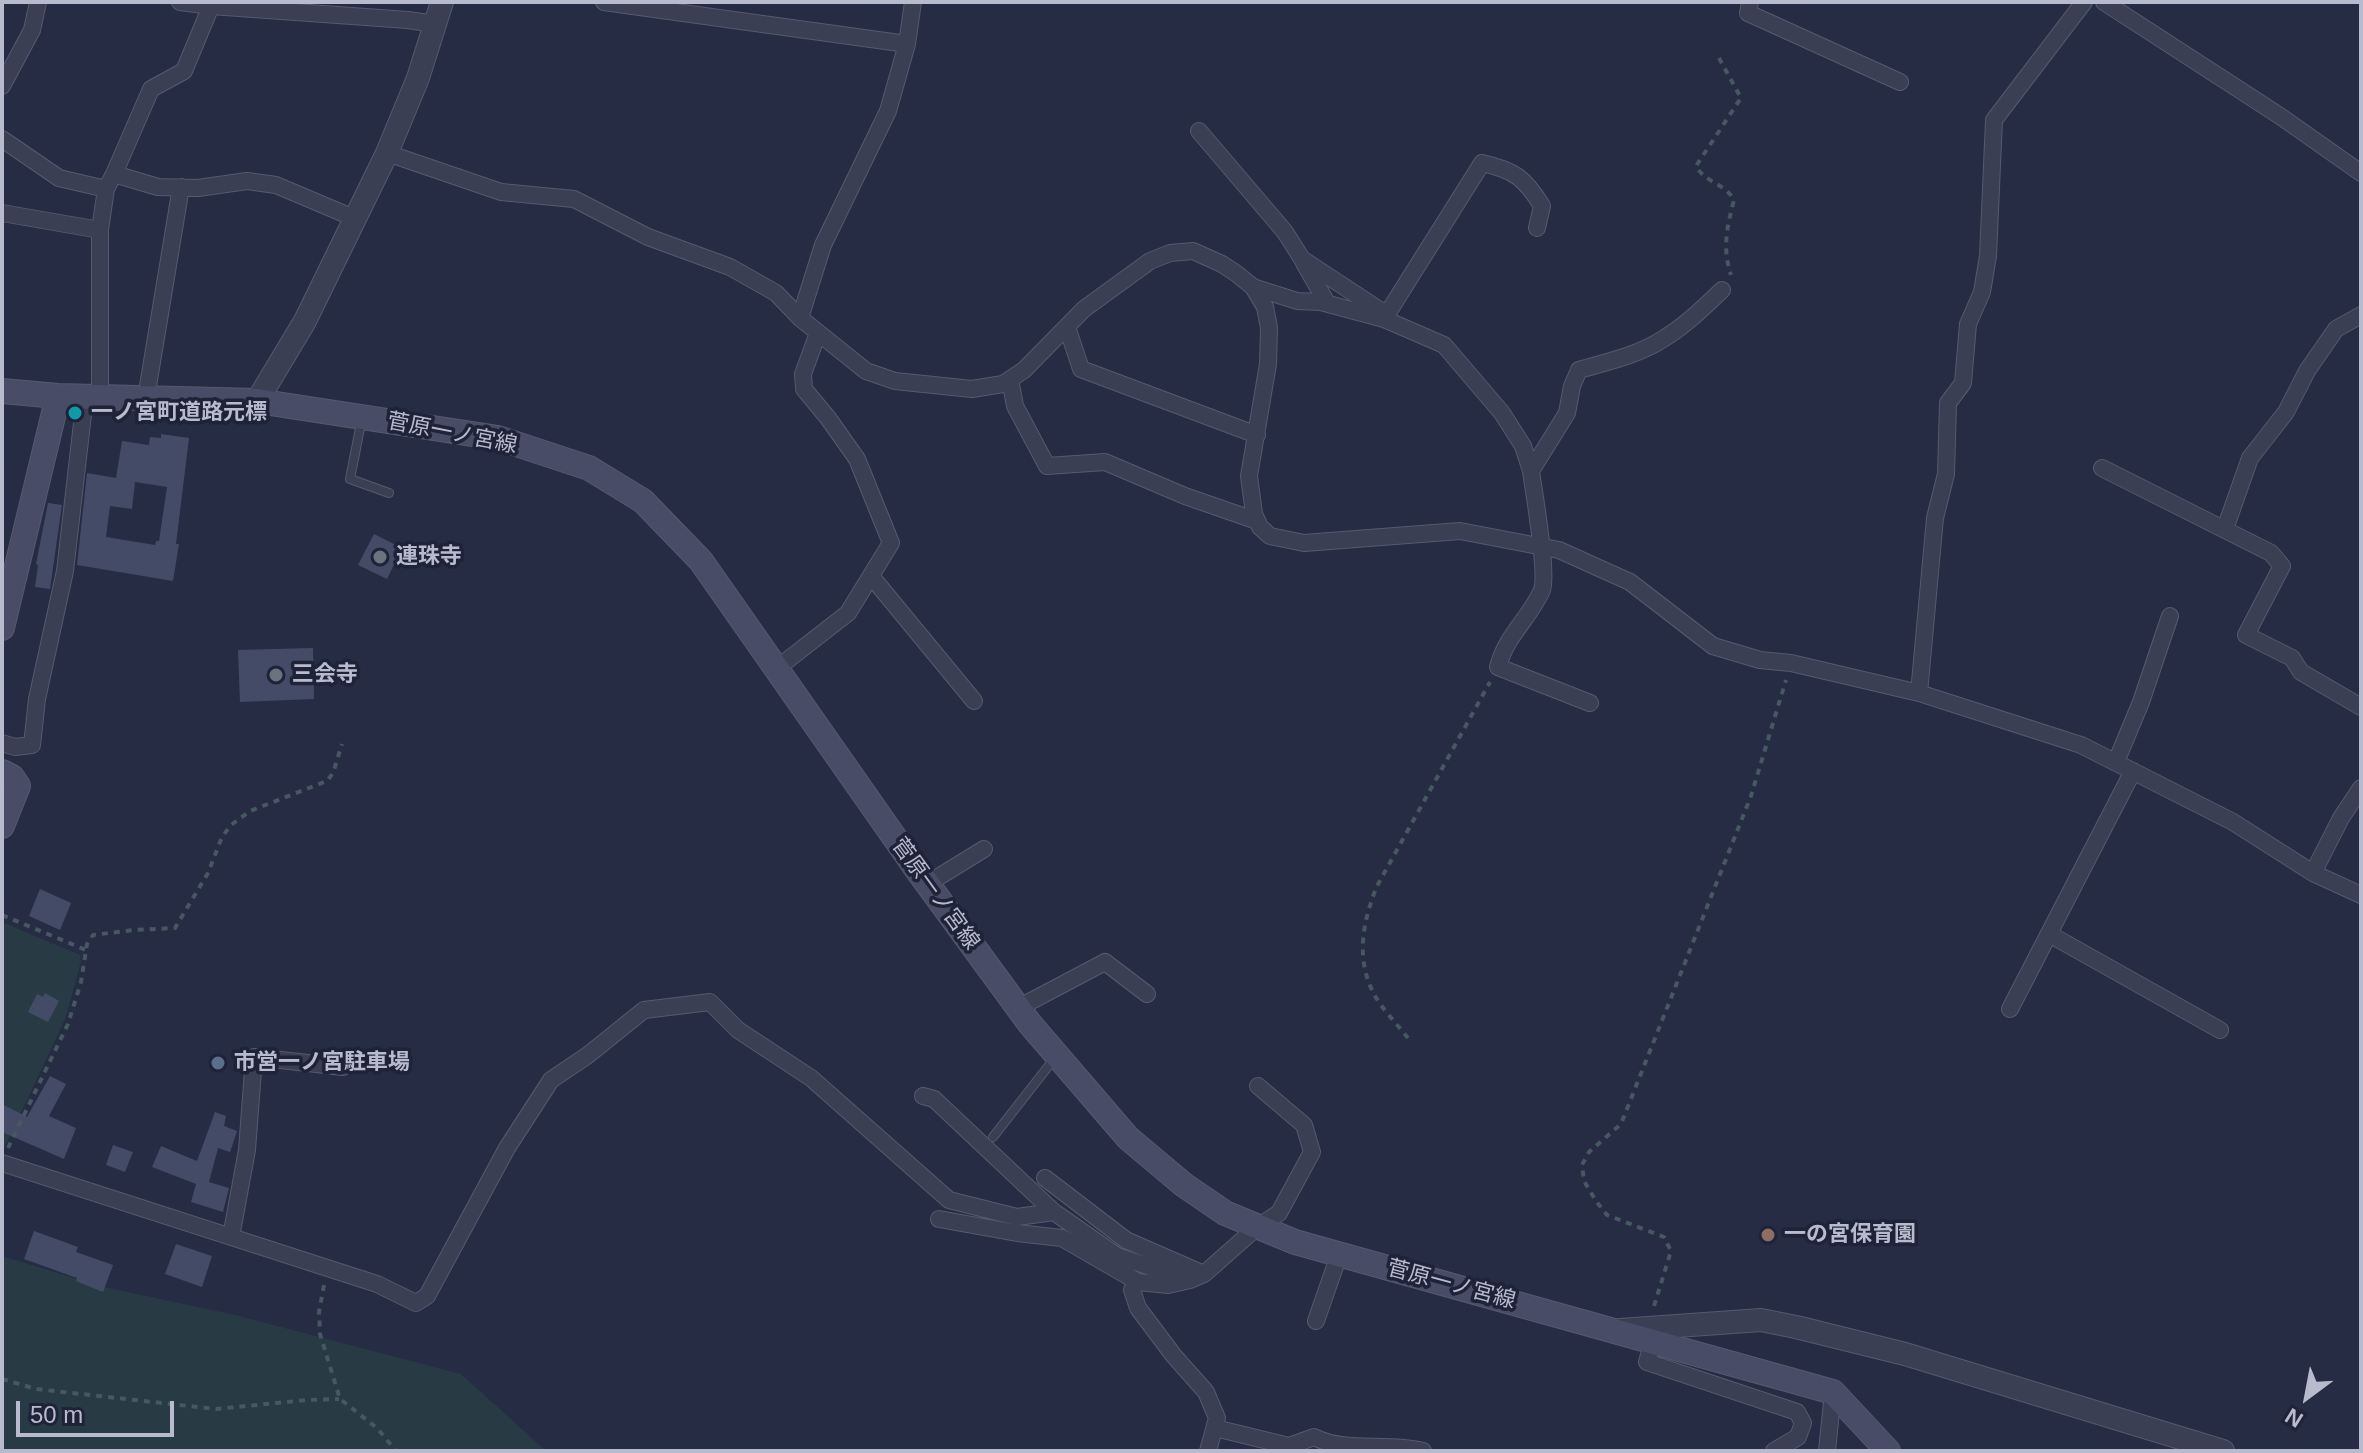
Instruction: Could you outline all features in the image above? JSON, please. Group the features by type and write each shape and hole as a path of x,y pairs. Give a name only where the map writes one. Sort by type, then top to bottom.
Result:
{"main road":[{"name":"菅原一ノ宮線","path":"2,391 58,396 257,401 498,438 589,468 643,501 701,561 927,884 1018,1008 1128,1138 1184,1185 1225,1213 1295,1242 1614,1330 1650,1334 1833,1392"},
{"path":"2,628 58,396"},
{"path":"2,772 12,777 18,786 2,826"},
{"path":"1833,1392 1888,1451"}],"street":[{"path":"2,86 32,30 38,2"},
{"path":"180,2 435,24"},
{"path":"257,401 305,321 387,153 418,78 442,2"},
{"path":"604,2 907,44"},
{"path":"800,318 823,245 888,111 907,44 913,2"},
{"path":"1750,2 1748,13 1900,82"},
{"path":"1919,693 1935,518 1946,474 1948,403 1963,383 1968,324 1982,292 1988,256 1994,120 2084,2"},
{"path":"2104,2 2280,116 2361,173"},
{"path":"2,743 15,747 32,745 37,699 65,571 93,397 100,230 106,189 151,89 184,71 211,6"},
{"path":"1199,131 1285,232 1327,303"},
{"path":"2,139 59,178 106,189"},
{"path":"387,153 501,192 574,199 648,237 730,267 776,293 800,318 866,371 895,381 972,389 1003,384 1024,370 1084,309 1150,261 1170,253 1193,251 1222,264 1253,287 1297,301 1327,303 1385,317"},
{"path":"1385,317 1482,163 1502,168 1529,184 1542,206 1537,228"},
{"path":"114,174 158,187 198,188 247,181 276,185 354,218"},
{"path":"146,398 181,187"},
{"path":"2,213 100,230"},
{"path":"1302,259 1385,317 1444,345 1502,413 1523,446 1531,471 1543,588 1502,652 1498,667 1590,703"},
{"path":"1253,287 1265,307 1269,328 1268,364 1249,476 1254,514 1260,527 1270,536 1304,543 1460,531 1559,550 1630,582 1713,646 1760,660 1791,663 1919,693 2081,745 2233,822 2313,873 2361,895"},
{"path":"1531,471 1567,413 1572,386 1579,370 1662,341 1722,290"},
{"path":"2225,529 2250,458 2286,412 2307,371 2336,329 2361,315"},
{"path":"1067,327 1081,369 1257,435"},
{"path":"776,669 848,613 891,543 857,459 804,389 803,374 818,333"},
{"path":"1010,379 1015,406 1047,466 1105,462 1185,496 1257,521"},
{"path":"2102,468 2271,553 2282,566 2246,635 2292,658 2301,672 2361,707"},
{"path":"871,576 974,701"},
{"path":"2116,762 2141,702 2170,616"},
{"path":"2010,1009 2133,771"},
{"path":"2313,873 2341,818 2361,788"},
{"path":"927,884 984,849"},
{"path":"2049,934 2220,1030"},
{"path":"1018,1008 1105,962 1147,994"},
{"path":"5,1156 231,1237 377,1284 416,1303 427,1296 507,1148 551,1080 644,1010 710,1002 738,1030 811,1078 949,1200 1017,1217 1054,1212"},
{"path":"231,1237 247,1150 254,1057 343,1067"},
{"path":"939,1219 1062,1238 1138,1282 1168,1285 1197,1277 1279,1213 1312,1152 1304,1125 1258,1086"},
{"path":"923,1096 934,1099 1054,1212 1117,1256 1197,1277"},
{"path":"1045,1178 1126,1240 1197,1277"},
{"path":"1316,1321 1339,1255"},
{"path":"1138,1282 1132,1290 1138,1308 1206,1392 1217,1418 1208,1451"},
{"path":"1774,1451 1798,1437 1803,1423 1797,1412 1647,1362 1650,1334 1761,1320 1796,1327 1905,1354 2223,1451"},
{"path":"1827,1451 1833,1392"},
{"path":"1215,1428 1289,1446 1314,1437 1327,1446 1409,1447 1423,1451"}],"lane":[{"path":"362,417 350,479 389,493"},
{"path":"993,1137 1057,1055"}],"path":[{"path":"1719,58 1741,98 1696,166 1701,175 1729,189 1734,200 1725,234 1730,284 1722,290"},
{"path":"1650,1334 1671,1251 1664,1237 1607,1215 1584,1181 1582,1165 1589,1152 1621,1124 1751,796 1791,663"},
{"path":"1408,1038 1374,994 1364,968 1362,938 1366,912 1498,667"},
{"path":"5,1156 68,1024 81,982 86,950 93,935 175,928 208,873 222,837 231,825 250,811 327,781 333,773 342,744"},
{"path":"2,915 86,950"},
{"path":"327,1267 319,1312 320,1334 340,1399 377,1428 396,1451"},
{"path":"2,1379 36,1389 216,1409 339,1399"}],"shaded area":[{"path":"2,922 80,955 81,961 66,1017 4,1149 2,1149"},
{"path":"2,1256 104,1287 235,1315 461,1374 546,1451 2,1451"}],"building":[{"path":"161,434 189,438 173,581 77,565 87,473 116,478 122,441 149,445 150,437 161,438","holes":["135,482 167,487 159,541 155,545 106,537 110,506 132,509"]},
{"path":"48,503 62,505 50,589 35,587 36,564"},
{"name":"連珠寺","path":"374,534 402,548 387,579 358,565"},
{"name":"三会寺","path":"313,648 314,699 240,702 238,650"},
{"path":"40,889 71,903 60,930 29,916"},
{"path":"45,993 59,1001 48,1022 28,1012 37,994 43,997"},
{"path":"50,1076 66,1084 49,1116 76,1128 64,1159 2,1132 2,1104 27,1117"},
{"path":"215,1112 226,1116 224,1126 237,1131 230,1152 218,1148 209,1182 229,1188 223,1212 191,1202 196,1184 152,1167 161,1146 197,1161"},
{"path":"113,1145 133,1152 125,1172 106,1165"},
{"path":"34,1231 78,1247 76,1252 113,1265 103,1292 76,1281 77,1278 24,1259"},
{"path":"176,1244 212,1256 202,1287 165,1274"}],"place":[{"name":"一ノ宮町道路元標","path":"75,413"},
{"name":"連珠寺","path":"380,557"},
{"name":"三会寺","path":"276,675"},
{"name":"市営一ノ宮駐車場","path":"218,1063"},
{"name":"一の宮保育園","path":"1768,1235"}]}
